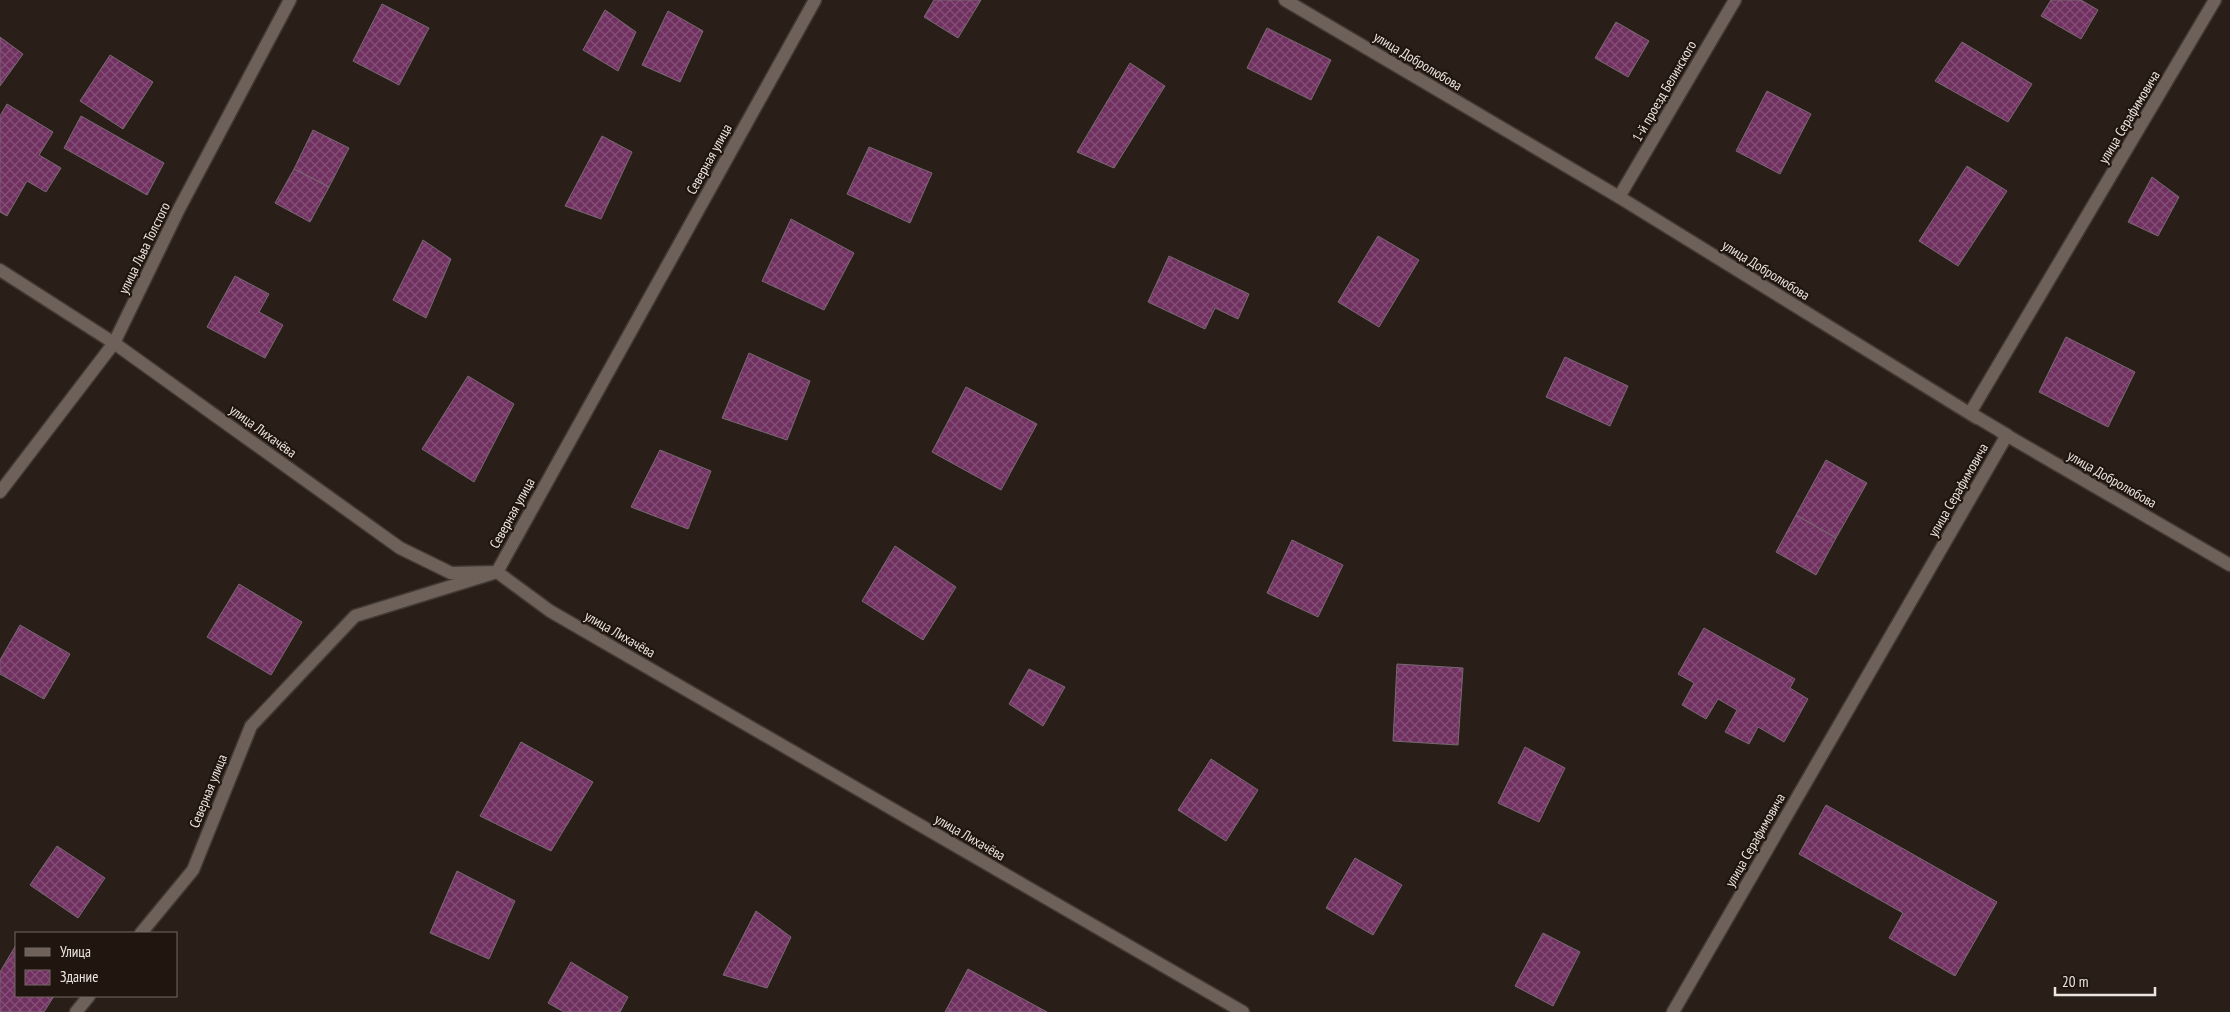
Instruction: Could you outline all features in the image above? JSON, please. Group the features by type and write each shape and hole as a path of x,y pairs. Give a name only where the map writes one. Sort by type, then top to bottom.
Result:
{"street":[{"name":"улица Льва Толстого","path":"0,492 114,343 179,209 290,0"},
{"name":"Северная улица","path":"142,932 193,870 251,726 354,616 497,572 815,0"},
{"name":"улица Добролюбова","path":"1285,0 1619,198 1970,413 2230,565"},
{"name":"1-й проезд Белинского","path":"1619,198 1735,0"},
{"name":"улица Серафимовича","path":"1970,413 2215,0"},
{"name":"улица Лихачёва","path":"0,270 114,343 400,548 451,573 497,572 550,611 1243,1012"},
{"name":"улица Серафимовича","path":"1673,1012 2007,435"},
{"path":"76,1012 88,997"}],"building":[{"path":"934,0 981,0 958,38 924,17"},
{"path":"2051,0 2081,0 2098,10 2081,39 2041,16"},
{"path":"382,4 429,28 399,85 353,61"},
{"path":"605,10 636,32 618,71 583,50"},
{"path":"668,11 703,31 680,82 642,65"},
{"path":"1616,22 1649,41 1628,77 1595,58"},
{"path":"1267,28 1331,60 1311,100 1247,68"},
{"path":"0,37 23,54 0,86"},
{"path":"1962,42 2032,84 2008,122 1935,81"},
{"path":"110,55 153,82 123,129 80,101"},
{"path":"1130,63 1165,86 1114,168 1077,152"},
{"path":"1767,91 1811,114 1780,174 1736,151"},
{"path":"7,104 53,132 39,155 61,168 46,192 27,181 7,216 0,212 0,116"},
{"path":"81,116 164,163 147,195 64,148"},
{"path":"313,130 349,148 329,187 294,169"},
{"path":"602,136 632,152 601,219 565,206"},
{"path":"869,147 932,173 910,223 847,194"},
{"path":"1967,166 2007,191 1958,266 1919,241"},
{"path":"294,169 329,187 310,222 275,203"},
{"path":"2152,177 2179,197 2158,236 2128,222"},
{"path":"791,219 854,253 824,310 762,281"},
{"path":"1378,236 1419,260 1379,327 1338,302"},
{"path":"423,240 451,259 426,318 393,300"},
{"path":"1169,256 1249,294 1238,319 1215,308 1205,329 1148,302"},
{"path":"235,276 269,294 259,312 283,325 265,358 207,327"},
{"path":"2066,337 2135,372 2108,427 2039,392"},
{"path":"749,353 810,381 787,440 722,418"},
{"path":"1565,357 1628,386 1610,426 1546,397"},
{"path":"468,376 514,404 474,482 422,449"},
{"path":"966,387 1037,424 1001,490 932,452"},
{"path":"660,450 711,471 688,529 631,507"},
{"path":"1826,460 1867,483 1836,538 1796,515"},
{"path":"1796,515 1836,538 1816,575 1776,552"},
{"path":"1292,540 1343,565 1318,617 1267,593"},
{"path":"895,546 956,587 923,640 862,601"},
{"path":"239,584 302,622 271,675 207,637"},
{"path":"20,625 70,654 44,699 0,674 0,660"},
{"path":"1704,628 1795,679 1790,688 1808,699 1784,742 1758,727 1749,744 1725,732 1737,710 1718,699 1706,719 1682,705 1694,683 1678,674"},
{"path":"1397,664 1463,668 1458,745 1393,741"},
{"path":"1029,669 1065,687 1043,726 1009,704"},
{"path":"521,742 593,782 551,851 480,816"},
{"path":"1525,747 1565,768 1539,822 1498,803"},
{"path":"1211,759 1258,790 1226,841 1178,810"},
{"path":"1826,805 1997,902 1955,976 1889,938 1903,913 1799,854"},
{"path":"57,846 105,878 78,918 30,885"},
{"path":"1355,858 1402,885 1373,935 1326,908"},
{"path":"457,871 515,901 489,959 430,933"},
{"path":"756,911 791,937 767,988 723,975"},
{"path":"1543,933 1580,952 1553,1006 1515,986"},
{"path":"15,947 15,997 53,997 44,1012 0,1012 0,972"},
{"path":"571,962 628,997 620,1012 564,1012 548,1003"},
{"path":"968,969 1047,1012 945,1012"}]}
